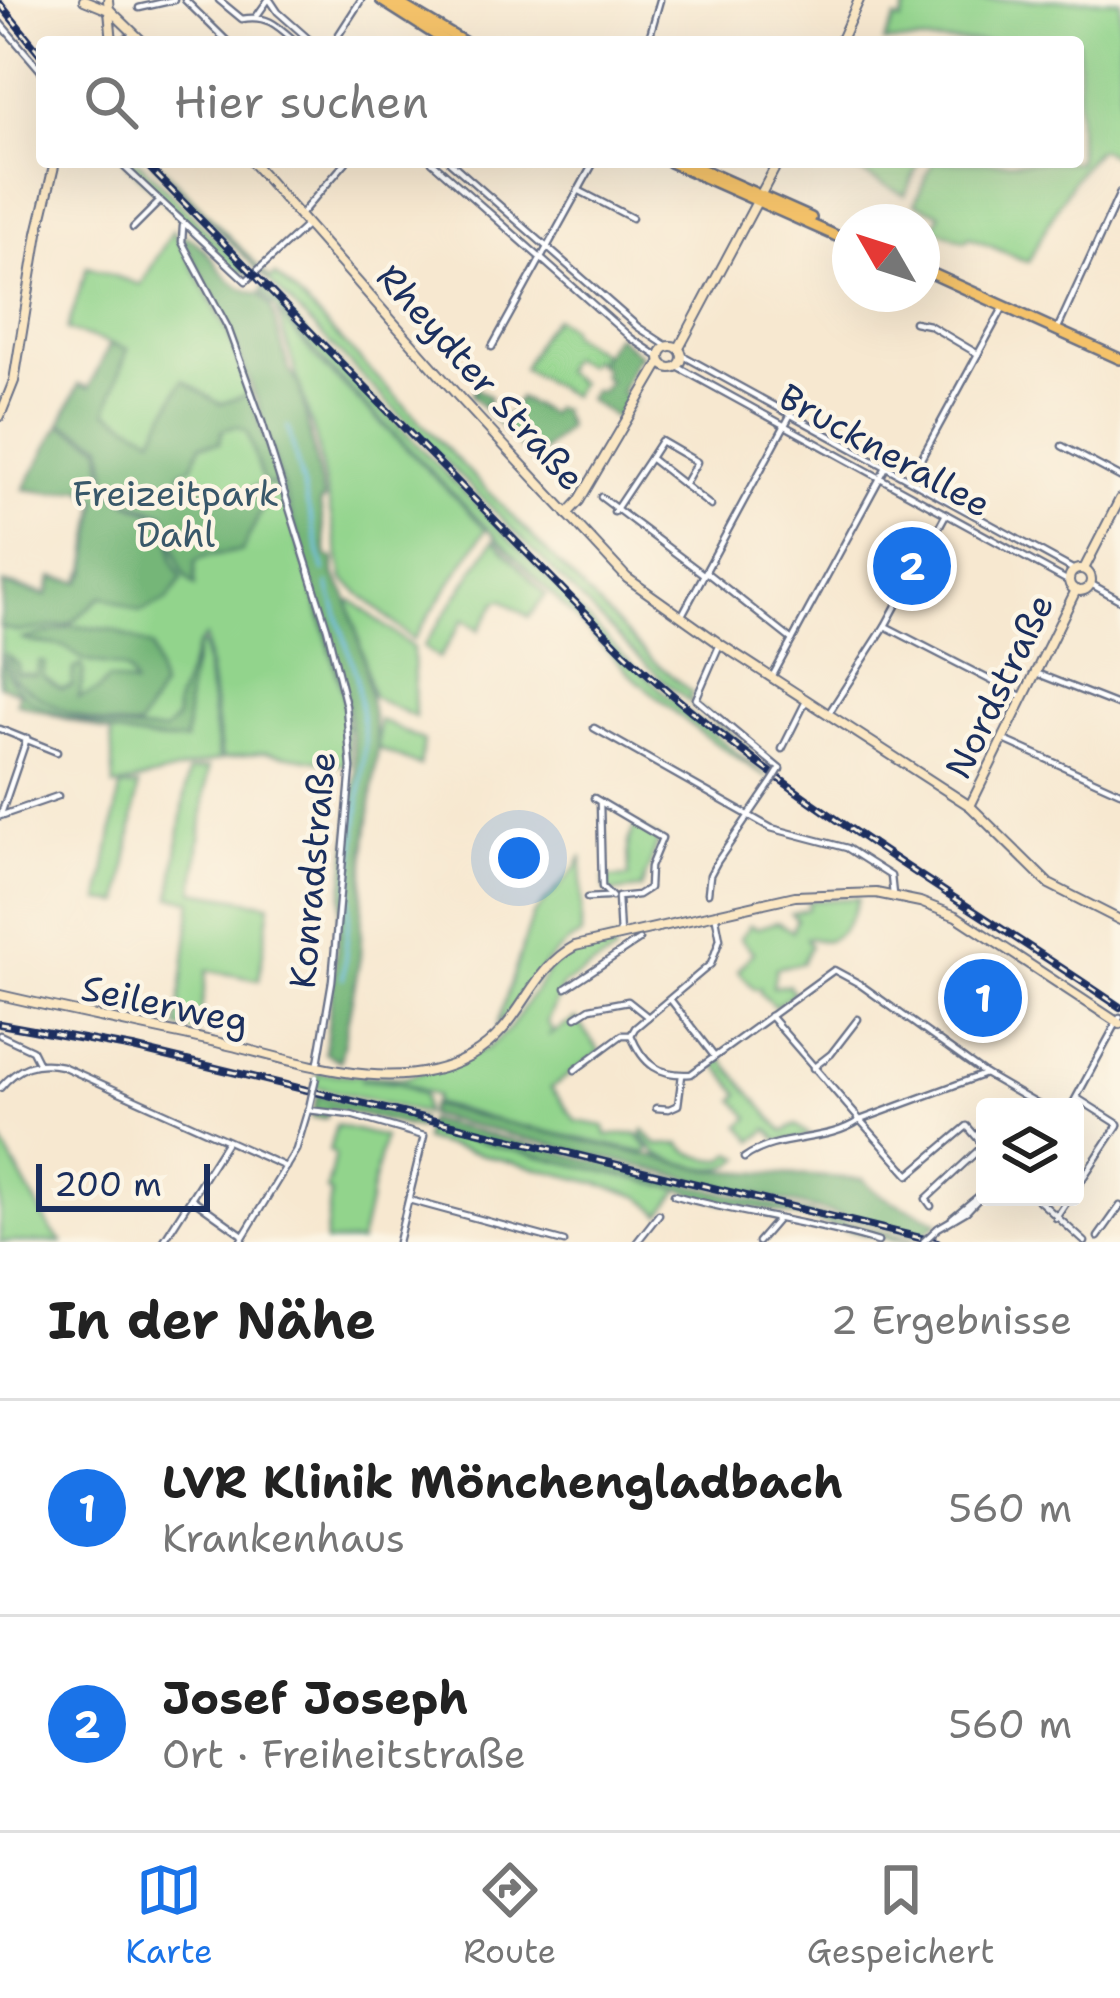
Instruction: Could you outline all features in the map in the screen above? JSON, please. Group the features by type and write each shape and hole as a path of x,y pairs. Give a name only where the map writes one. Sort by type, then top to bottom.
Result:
{"main road":[{"path":"381,0 438,36"},
{"path":"393,0 454,36"},
{"path":"685,168 759,197"},
{"path":"698,168 832,231"},
{"path":"940,280 1120,362"},
{"path":"940,281 1120,362"}],"street":[{"path":"86,0 111,11 138,36"},
{"path":"107,0 114,36"},
{"path":"139,8 174,0"},
{"path":"185,0 223,36"},
{"path":"219,0 242,19 270,20 289,36"},
{"path":"256,16 269,0 305,36"},
{"path":"338,36 361,0"},
{"path":"651,36 660,0"},
{"path":"843,36 859,0"},
{"path":"0,22 36,65"},
{"path":"0,416 14,381 54,168"},
{"path":"125,168 246,281 307,225"},
{"name":"Rheydter Straße","path":"257,168 627,578 970,806 1049,884 1120,920"},
{"path":"299,216 341,168"},
{"name":"Brucknerallee","path":"439,168 631,338 666,363 1068,581"},
{"name":"Brucknerallee","path":"457,168 638,328 1079,570"},
{"path":"493,347 591,168"},
{"path":"567,514 676,348 775,168"},
{"path":"453,181 461,172"},
{"path":"578,190 632,218"},
{"path":"1057,330 1120,193"},
{"path":"133,228 159,202"},
{"name":"Konradstraße","path":"183,226 182,242 228,328 252,392 327,628 352,746 332,981 317,1071 303,1132 243,1239"},
{"path":"910,479 1002,310"},
{"path":"914,322 929,325 979,353"},
{"path":"666,363 676,348"},
{"path":"680,617 790,414"},
{"path":"615,511 661,441 697,463 684,485"},
{"path":"1062,446 1120,477"},
{"path":"650,458 711,506"},
{"path":"772,676 886,466"},
{"path":"601,497 792,640"},
{"name":"Nordstraße","path":"1079,570 1090,574 1090,584 1082,591 1068,581 1120,499"},
{"path":"829,713 885,626 946,514"},
{"path":"1090,584 1120,600"},
{"name":"Nordstraße","path":"970,806 1076,590"},
{"path":"885,626 1023,697"},
{"path":"708,892 716,865 780,769 697,700 720,644"},
{"path":"1035,672 1120,706"},
{"path":"782,749 807,699"},
{"path":"0,728 57,752"},
{"path":"594,728 782,832 847,848 891,876 893,896"},
{"path":"1,815 27,739"},
{"path":"1002,739 1120,792"},
{"path":"1,815 58,796"},
{"path":"586,898 615,897 638,895 649,888 650,867 662,838 597,800 602,886 615,897 620,936"},
{"name":"Seilerweg","path":"0,995 317,1071 398,1075 460,1061 509,1025 554,960 582,943 825,893 893,896 956,916 1119,1020"},
{"path":"575,1070 622,1035 631,1035 717,955 720,939 715,913"},
{"path":"566,988 639,940"},
{"path":"631,1035 639,1054 653,1068 682,1075 715,1058 824,974 842,971 985,1074 1026,1098"},
{"path":"670,999 715,1058"},
{"path":"576,1017 590,1008 628,1001 648,1017"},
{"path":"770,1016 909,1175 967,1126 976,1136"},
{"path":"813,1068 831,1054 858,1019"},
{"path":"1077,1098 1119,1020"},
{"path":"0,1035 32,1050 38,1062"},
{"path":"0,1088 21,1069 38,1062 80,1074 286,1167"},
{"path":"744,1158 765,1145 839,1132 985,1074"},
{"path":"656,1108 678,1105 682,1075"},
{"path":"1084,1102 1119,1125 1084,1177"},
{"path":"308,1109 351,1115 424,1136 398,1242"},
{"path":"163,1242 226,1143"},
{"path":"931,1206 926,1199 976,1152"},
{"path":"923,1242 970,1209 985,1192 946,1223"},
{"path":"674,1196 878,1242"},
{"path":"191,1198 243,1239"},
{"path":"409,1200 564,1242"},
{"path":"1044,1206 1085,1242"},
{"path":"1056,1217 1064,1206"},
{"path":"1098,1237 1120,1206"},
{"path":"637,1242 658,1214"},
{"path":"758,1242 778,1219"}],"green space":[{"path":"909,0 1120,0 1120,159 1099,149 1084,166 1084,36 887,36 895,19 901,21"},
{"path":"131,168 145,168 250,274 235,270"},
{"path":"158,168 270,279 275,275 297,295 650,658 692,693 689,700 751,749 664,681"},
{"path":"852,168 916,168 905,195"},
{"path":"930,168 1082,168 1028,262 969,237 965,242 940,231 940,204 917,204"},
{"name":"Freizeitpark Dahl","path":"173,230 227,331 281,482 277,490 283,488 343,695 350,766 264,752 222,759 205,637 199,644 203,645 219,760 114,787 111,733 17,703 19,692 0,685 3,583 46,594 52,577 79,581 86,569 97,500 80,489 82,458 50,445 79,384 112,396 128,349 67,330 87,267 141,285"},
{"path":"184,235 205,250 235,284 260,294 271,307 289,370 299,384 324,500 320,502 327,557 334,558 334,575 346,594 363,655 378,748 365,851 360,957 340,1061 325,1053 356,771 347,700 256,398 225,318"},
{"path":"263,287 621,653 768,778 702,734 633,677 329,367 261,291"},
{"path":"277,311 317,359 486,529 413,640 343,579 316,439"},
{"path":"555,318 570,334 602,353 598,362 592,359 586,366 569,358 562,371 579,383 571,396 523,369"},
{"path":"616,335 641,356 621,392 632,400 619,420 588,400 593,390 600,392 609,381 597,364"},
{"name":"Freizeitpark Dahl","path":"110,344 127,349 107,411 153,437 183,380 220,404 249,394 278,477 273,486 263,482 247,432 237,426 223,430 219,443 201,445 192,466 181,471 180,479 207,488 218,498 242,498 256,486 269,495 242,551 195,562 195,586 182,569 164,514 131,502 109,486 103,444 61,423 79,385 89,388"},
{"path":"475,388 490,397 486,405 505,419 519,398 549,414 553,408 561,410 567,427 533,462 472,395"},
{"path":"60,425 101,446 104,486 53,493 24,489"},
{"path":"105,488 162,516 182,579 167,600 140,612 102,596 70,624 18,632 0,627 4,585 47,596 53,578 80,582 88,570 98,500 84,490"},
{"path":"494,540 546,595 529,617 503,600 497,601 479,630 464,619 439,658 423,647"},
{"path":"353,601 413,648 415,717 373,697 348,602"},
{"path":"74,626 114,630 152,647 161,689 138,728 71,714 13,678 8,656 18,664 17,673 36,675 39,662 45,663 43,676 61,689 72,686 73,669 82,665 79,698 97,691 109,679 134,685 122,668 87,661 61,646 23,639"},
{"path":"198,644 188,689 186,741 142,738 79,723 17,703 19,692 0,685 2,653 11,680 40,704 104,726 165,731 176,719 176,705"},
{"path":"379,720 424,741 420,766 378,748"},
{"path":"208,768 194,891 270,904 259,980 207,970 198,1032 177,1027 192,900 171,897 188,772"},
{"path":"138,786 121,903 100,901 120,788"},
{"path":"635,825 659,839 641,889 609,893 604,878 629,877 628,842"},
{"path":"582,856 581,935 544,965 496,1028 533,915"},
{"path":"858,898 838,934 825,940 806,938 810,946 802,963 776,968 773,987 789,985 794,993 775,1007 738,971 753,952 740,938 750,925 757,928 777,922 792,931 797,919 791,914 808,909 808,901"},
{"path":"614,942 614,954 563,985 547,1022 553,1031 548,1036 576,1019 600,1052 551,1088 576,1121 604,1126 606,1135 638,1134 649,1150 646,1153 434,1103 436,1096 398,1081 360,1080 398,1083 424,1095 424,1113 315,1087 318,1073 406,1078 488,1048 510,1028 551,967 571,952"},
{"path":"722,1059 783,1132 796,1125 811,1136 778,1141 768,1129 754,1141 741,1126 750,1118 735,1100 740,1094 715,1063"},
{"path":"317,1095 420,1119 418,1128 329,1108 326,1118 312,1118"},
{"path":"431,1105 710,1170 863,1179 889,1199 939,1223 922,1235 428,1115"},
{"path":"428,1120 916,1240 869,1235 425,1130"},
{"path":"336,1125 384,1137 360,1242 325,1242 331,1193 327,1190 335,1154 329,1151"},
{"path":"425,1130 680,1189 661,1214 641,1197 607,1186 424,1140"},
{"path":"644,1130 657,1145 680,1144 711,1159 723,1160 732,1153 742,1158 723,1168 690,1165 657,1155 642,1135"},
{"path":"0,1139 52,1231 62,1242 0,1242"}],"waterway":[{"path":"288,427 324,571"},
{"path":"328,584 356,675 365,742 343,979"}],"railway":[{"path":"0,4 36,49"},
{"path":"150,168 624,652 681,702 865,839 1120,1007"},
{"path":"0,1024 133,1048 937,1242"}],"place":[{"name":"Josef Joseph","path":"912,566"},
{"name":"LVR Klinik Mönchengladbach","path":"983,998"}]}
